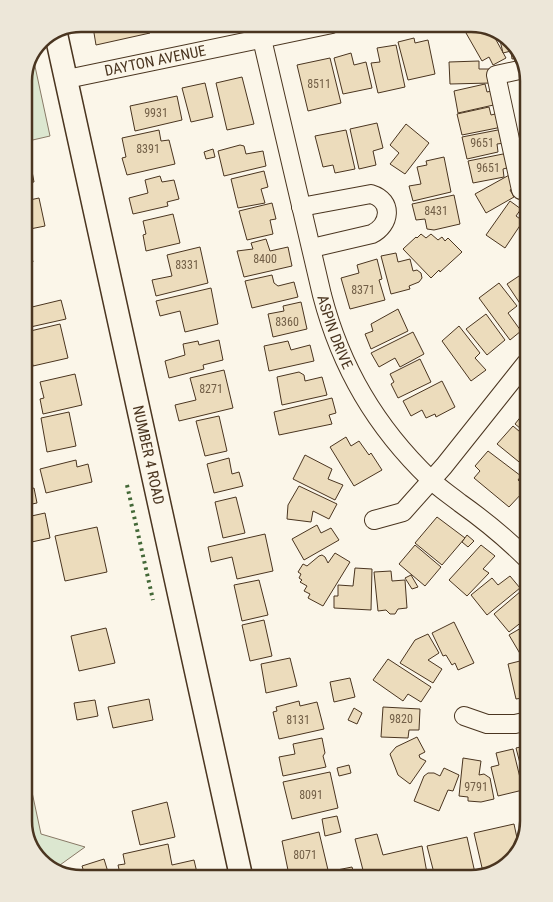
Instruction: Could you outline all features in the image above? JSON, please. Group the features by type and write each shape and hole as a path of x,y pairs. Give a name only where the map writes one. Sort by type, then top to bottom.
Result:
{"main road":[{"name":"NUMBER 4 ROAD","path":"57,39 240,869"}],"street":[{"name":"DAYTON AVENUE","path":"67,79 292,33"},
{"name":"ASPIN DRIVE","path":"262,39 329,322 362,396 402,450 431,480 507,538 520,552"},
{"path":"519,70 496,75 520,185"},
{"path":"301,207 371,194 382,199 385,204 386,218 384,225 379,230 372,234 312,248"},
{"path":"374,520 404,512 520,370"},
{"path":"464,716 487,724 520,722"}],"green space":[{"path":"35,67 50,136 33,140 33,78"},
{"path":"32,792 41,834 85,847 61,864 45,853 34,833"}],"building":[{"path":"94,32 150,32 150,33 96,45"},
{"path":"466,33 481,33 496,39 506,58 493,65 489,57 482,61"},
{"path":"414,38 415,43 428,40 435,74 408,80 398,42"},
{"path":"500,42 510,51 503,53"},
{"path":"396,45 405,87 378,93 371,63 380,62 377,48"},
{"path":"351,53 354,65 366,62 372,88 343,94 334,58"},
{"path":"330,58 341,103 308,111 297,65"},
{"path":"479,61 479,69 490,69 491,83 450,84 449,62"},
{"path":"242,77 254,124 227,130 216,83"},
{"path":"205,83 213,117 191,122 182,88"},
{"path":"485,84 487,92 496,90 498,104 458,113 454,91"},
{"path":"177,96 182,120 135,131 130,106"},
{"path":"489,107 491,115 499,113 502,127 462,135 457,114"},
{"path":"377,123 383,148 373,151 376,165 359,169 350,129"},
{"path":"406,124 429,143 405,174 390,164 399,153 390,145"},
{"path":"503,129 505,143 497,144 498,152 467,159 462,137"},
{"path":"159,130 161,141 169,140 175,164 127,175 122,158 126,157 122,138"},
{"path":"346,130 355,169 335,173 333,165 323,167 315,136"},
{"path":"240,145 244,146 246,154 263,151 266,166 224,176 218,151"},
{"path":"213,149 215,157 206,159 204,152"},
{"path":"508,153 511,167 503,169 504,177 473,183 468,161"},
{"path":"444,157 451,192 413,201 409,186 421,184 417,167 427,165 426,161"},
{"path":"264,171 268,187 261,189 265,203 238,208 231,179"},
{"path":"511,174 517,186 510,190 514,197 486,213 475,194"},
{"path":"160,176 162,182 174,180 179,199 167,202 168,206 133,214 129,198 148,193 145,180"},
{"path":"454,195 460,224 434,230 427,229 425,219 416,220 412,204"},
{"path":"39,198 45,226 33,228 33,199"},
{"path":"510,201 520,208 516,216 520,219 520,226 505,248 486,235"},
{"path":"272,203 276,219 270,220 273,234 247,240 239,211"},
{"path":"173,214 180,243 146,251 143,235 146,234 143,221"},
{"path":"421,234 426,238 431,234 438,240 442,237 445,241 448,238 462,252 431,278 403,249"},
{"path":"266,239 270,251 288,247 292,266 244,277 237,251 253,249 251,243"},
{"path":"200,247 208,283 156,296 152,280 172,276 167,255"},
{"path":"396,253 398,262 410,259 413,271 417,270 421,273 422,278 419,282 409,286 410,289 391,294 381,256"},
{"path":"377,259 382,279 379,280 385,300 350,309 341,278 359,273 357,265"},
{"path":"272,275 274,283 278,286 294,282 298,297 252,308 245,281"},
{"path":"520,275 520,304 507,284"},
{"path":"499,283 517,306 508,313 520,332 510,340 479,298"},
{"path":"211,288 218,324 185,332 180,311 160,316 156,301"},
{"path":"61,300 66,319 33,327 33,307"},
{"path":"301,302 307,329 273,337 268,314 284,311 283,306"},
{"path":"398,309 408,331 371,349 365,334 373,331 371,324"},
{"path":"486,314 505,340 487,355 466,329"},
{"path":"60,324 68,358 33,366 33,330"},
{"path":"459,326 480,353 475,358 486,370 471,381 442,341"},
{"path":"413,332 424,354 400,367 395,358 379,367 371,353"},
{"path":"219,340 223,360 203,365 204,369 169,378 165,361 185,355 183,344 198,341 199,345"},
{"path":"288,341 291,350 310,345 314,361 269,371 264,346"},
{"path":"420,359 431,382 398,398 391,384 394,382 390,374"},
{"path":"224,370 233,408 179,421 175,405 196,400 190,378"},
{"path":"299,372 304,375 305,381 322,377 327,395 282,405 277,377"},
{"path":"75,374 82,405 43,414 40,399 44,398 40,382"},
{"path":"442,381 455,407 436,417 435,414 426,418 422,410 411,416 403,401"},
{"path":"332,398 336,413 329,415 332,424 279,435 274,412"},
{"path":"69,412 76,446 47,452 41,418"},
{"path":"219,416 227,451 205,456 196,421"},
{"path":"520,418 520,428 515,424"},
{"path":"513,426 520,432 520,463 497,444"},
{"path":"346,437 351,446 359,441 369,455 371,453 382,470 354,486 330,447"},
{"path":"488,451 520,475 518,480 520,482 520,495 509,507 474,478 480,471 475,466"},
{"path":"305,455 332,469 328,479 343,485 335,500 293,479"},
{"path":"229,458 232,474 239,472 243,486 214,493 207,464"},
{"path":"76,460 77,467 88,464 92,482 46,493 40,469"},
{"path":"299,486 337,504 329,519 313,511 311,522 287,519 288,505"},
{"path":"32,488 34,488 37,503 32,504"},
{"path":"236,497 245,533 223,538 215,502"},
{"path":"45,513 50,538 32,542 32,516"},
{"path":"437,517 465,538 442,565 415,543"},
{"path":"317,525 321,533 331,528 339,540 304,560 292,539"},
{"path":"97,527 107,572 65,581 55,536"},
{"path":"265,534 273,571 237,579 232,557 211,562 208,547"},
{"path":"467,535 474,541 468,547 462,542"},
{"path":"415,545 441,567 425,586 399,564"},
{"path":"481,545 495,556 483,569 489,573 467,596 449,580"},
{"path":"335,553 350,562 323,606 308,598 310,594 304,591 307,586 300,582 302,580 299,578 301,574 298,572 303,564 307,566 322,555 328,563"},
{"path":"355,568 372,569 371,610 334,608 334,596 338,596 338,585 353,586"},
{"path":"391,571 392,581 405,580 407,608 398,609 395,614 390,614 386,610 378,611 374,572"},
{"path":"411,575 418,587 412,589 405,578"},
{"path":"510,576 520,588 487,615 471,595 492,578 498,585"},
{"path":"259,580 268,615 242,621 234,585"},
{"path":"520,592 520,623 509,632 494,614"},
{"path":"264,620 272,656 250,661 242,625"},
{"path":"454,622 474,663 458,670 455,663 452,665 446,655 443,656 432,633"},
{"path":"106,628 115,663 79,671 71,636"},
{"path":"520,629 520,654 509,635"},
{"path":"428,634 439,653 428,660 442,669 433,683 400,663 415,640"},
{"path":"290,658 297,686 266,693 261,664"},
{"path":"388,659 431,687 421,702 408,694 403,701 373,680"},
{"path":"520,661 520,698 516,699 508,664"},
{"path":"350,678 355,697 334,702 330,682"},
{"path":"149,699 153,720 113,728 108,707"},
{"path":"95,700 98,716 77,720 74,703"},
{"path":"299,701 300,706 317,702 324,729 279,739 273,712 277,711 276,707"},
{"path":"383,707 420,709 419,730 409,730 408,738 381,737"},
{"path":"354,708 362,713 357,724 348,720"},
{"path":"417,737 425,752 419,755 420,758 426,761 410,784 398,775 390,754 396,747"},
{"path":"322,738 326,767 283,776 279,757 295,754 293,744"},
{"path":"520,747 520,763 516,748"},
{"path":"513,749 520,778 520,791 498,796 491,767 499,765 496,753"},
{"path":"463,758 481,761 479,775 484,774 490,778 494,799 481,802 468,801 468,797 459,796"},
{"path":"349,765 351,773 339,776 337,768"},
{"path":"444,768 459,775 453,791 448,790 439,811 414,801 424,776 428,773 434,773 440,776"},
{"path":"330,772 338,808 292,819 283,782"},
{"path":"167,802 175,837 140,845 132,811"},
{"path":"337,816 341,832 325,836 322,819"},
{"path":"514,824 517,839 504,857 482,868 474,833"},
{"path":"319,832 328,870 288,870 282,841"},
{"path":"377,834 383,855 422,846 426,870 363,870 355,839"},
{"path":"467,837 474,870 433,870 427,846"},
{"path":"168,844 172,865 194,860 196,869 119,869 118,865 125,864 123,854"},
{"path":"104,859 107,869 83,869 82,866"},
{"path":"352,867 353,870 339,870"}],"hedge":[{"path":"127,485 153,600"}]}
